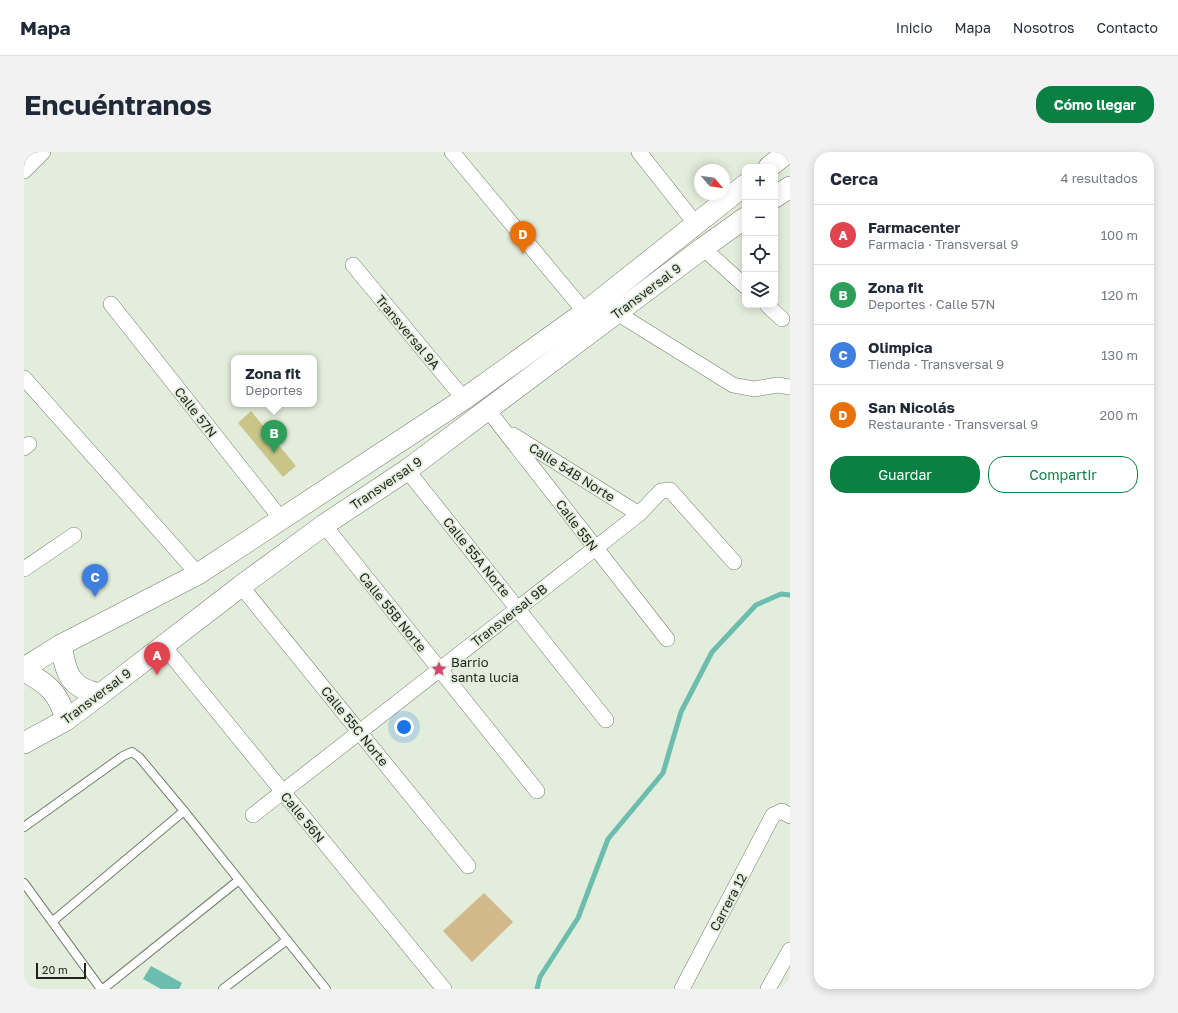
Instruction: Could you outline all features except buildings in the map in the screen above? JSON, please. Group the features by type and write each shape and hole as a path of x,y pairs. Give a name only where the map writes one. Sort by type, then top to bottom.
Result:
{"main road":[{"path":"773,164 788,152"},
{"name":"Transversal 9","path":"24,670 61,645 198,574 464,399 585,312 695,223 742,187"},
{"path":"778,195 790,187"},
{"name":"Transversal 9","path":"24,743 66,720 241,586 324,525 407,470 742,220"},
{"path":"61,645 65,664 71,680 78,687 100,694"},
{"path":"24,670 50,687 61,703 66,720"}],"street":[{"path":"24,171 43,152"},
{"path":"452,152 585,312"},
{"path":"639,152 695,223"},
{"path":"703,248 742,283"},
{"name":"Transversal 9A","path":"353,265 464,399"},
{"name":"Calle 57N","path":"111,304 282,520"},
{"path":"770,308 782,319"},
{"path":"617,313 733,385 754,389 778,385 790,387"},
{"path":"24,378 198,574"},
{"name":"Calle 55N","path":"488,410 667,639"},
{"name":"Calle 54B Norte","path":"505,430 639,514"},
{"name":"Calle 55A Norte","path":"407,470 606,720"},
{"name":"Transversal 9B","path":"253,815 639,514 661,491 670,490 734,562"},
{"name":"Calle 55B Norte","path":"324,525 537,792"},
{"path":"24,569 74,535"},
{"name":"Calle 55C Norte","path":"241,586 468,866"},
{"name":"Calle 56N","path":"163,645 444,989"},
{"name":"Carrera 12","path":"682,989 773,815 782,811 790,816"},
{"path":"768,989 790,950"}],"lane":[{"path":"24,827 123,756 132,752 184,811 326,989"},
{"path":"53,921 184,811"},
{"path":"24,883 102,989 239,880"},
{"path":"223,989 287,940"}],"shaded area":[{"path":"484,893 513,922 472,962 443,931"}],"water":[{"path":"151,966 182,983 179,989 161,989 143,979"}],"waterway":[{"path":"537,989 540,977 578,918 608,839 663,773 681,712 712,652 756,605 781,594 790,595"}],"place":[{"name":"San Nicolás","path":"523,254"},
{"name":"Zona fit","path":"274,453"},
{"name":"Olimpica","path":"95,597"},
{"name":"Barrio santa lucia","path":"439,669"},
{"name":"Farmacenter","path":"157,675"}]}
